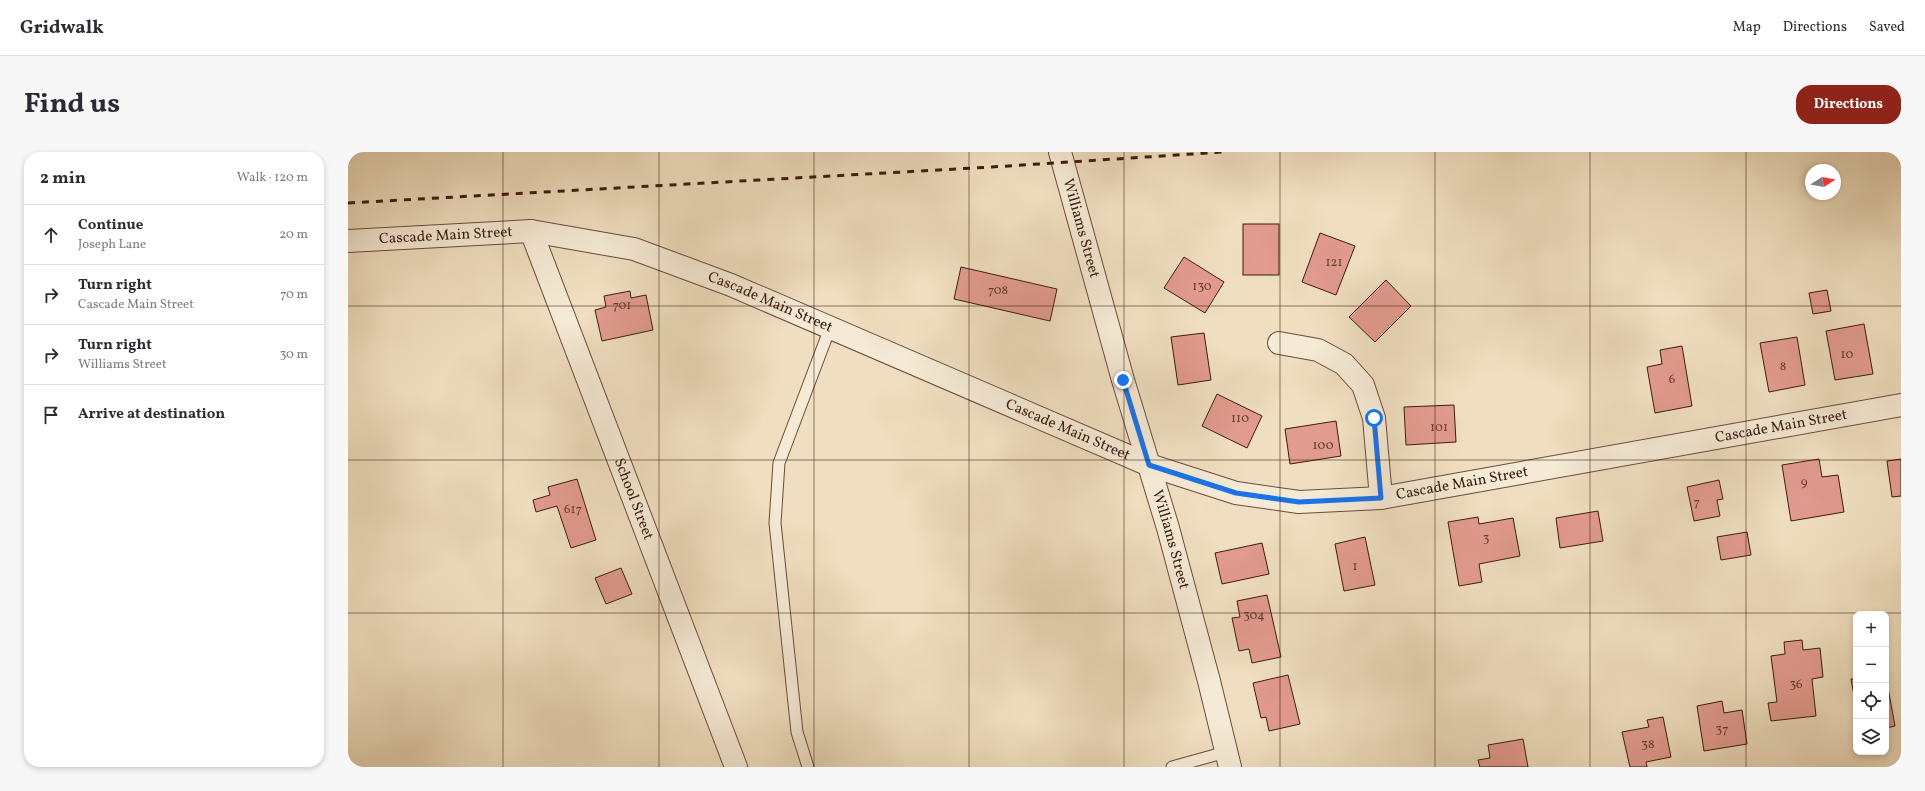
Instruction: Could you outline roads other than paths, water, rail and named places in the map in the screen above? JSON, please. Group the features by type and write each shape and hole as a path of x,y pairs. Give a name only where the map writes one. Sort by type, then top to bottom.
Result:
{"street":[{"name":"Williams Street","path":"1060,152 1123,380 1200,644 1228,760"},
{"name":"Cascade Main Street","path":"348,241 532,231 634,249 731,285 1149,465 1236,493 1299,502 1381,498 1901,405"},
{"name":"School Street","path":"532,231 736,767"},
{"path":"1279,343 1318,350 1344,364 1363,385 1374,418 1381,498"}],"lane":[{"path":"808,767 797,732 775,523 779,463 830,328"},
{"path":"1172,767 1228,760"}],"railway":[{"path":"348,203 992,167 1223,152"}]}
